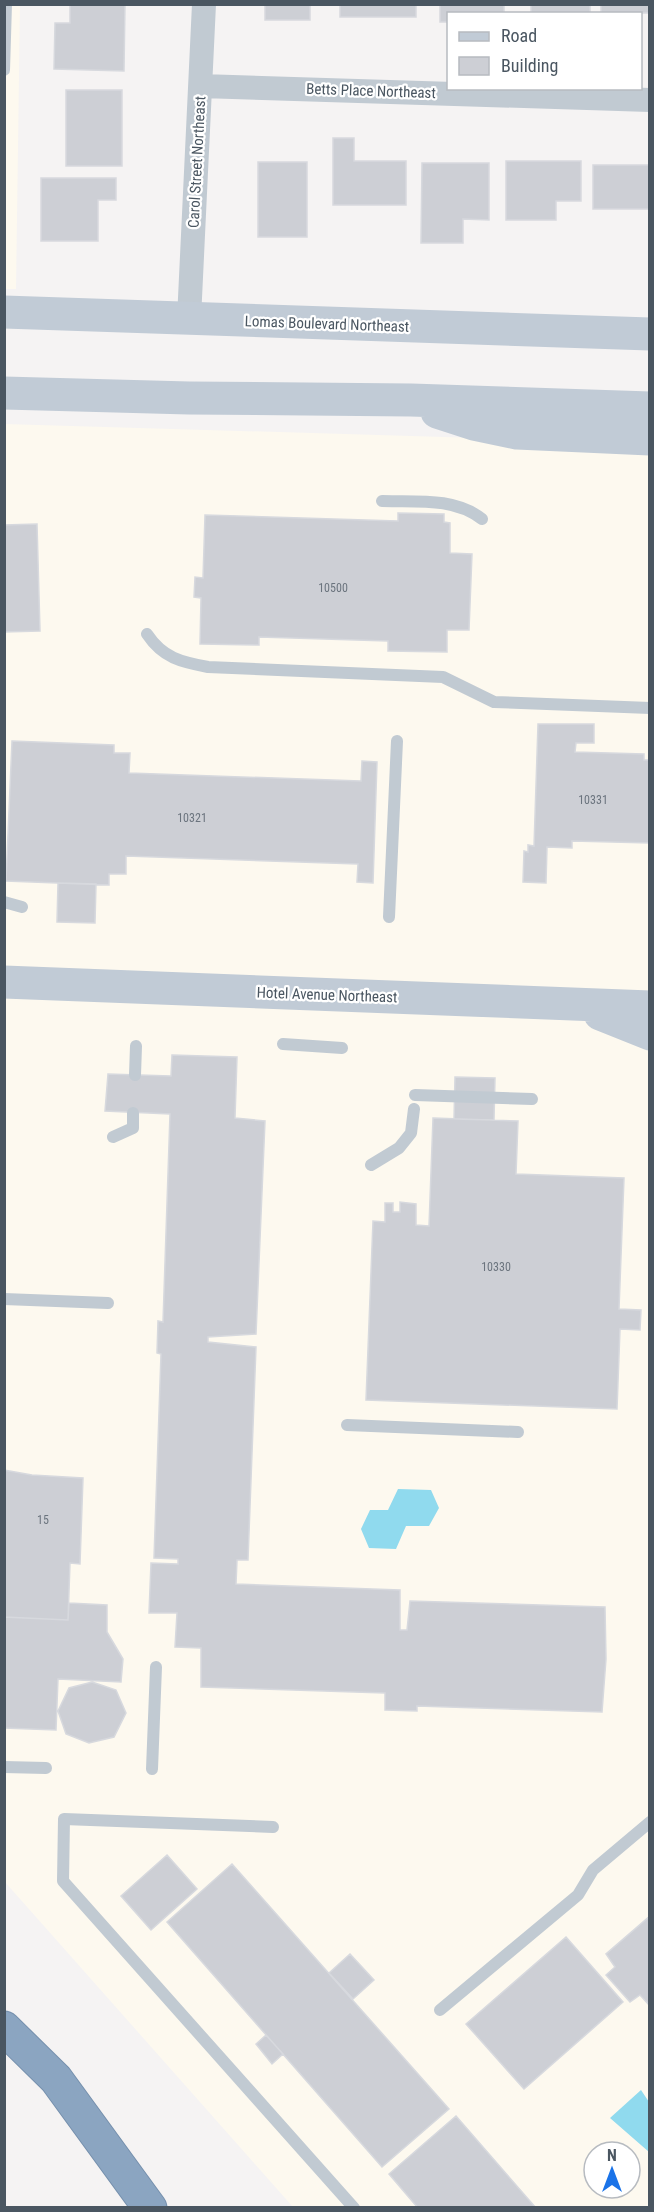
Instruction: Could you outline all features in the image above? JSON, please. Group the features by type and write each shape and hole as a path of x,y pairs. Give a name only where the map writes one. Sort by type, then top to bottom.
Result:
{"highway":[{"path":"4,2028 56,2079 150,2208"}],"main road":[{"name":"Lomas Boulevard Northeast","path":"4,312 650,334"},
{"path":"4,393 189,398 411,400 650,408"},
{"path":"411,400 474,424 517,433 650,439"},
{"name":"Hotel Avenue Northeast","path":"4,982 650,1007"},
{"path":"576,1004 650,1034"}],"street":[{"name":"Carol Street Northeast","path":"189,319 204,4"},
{"name":"Betts Place Northeast","path":"201,86 650,99"}],"lane":[{"path":"4,70 6,4"},
{"path":"382,501 457,506 470,510 482,519"},
{"path":"147,634 160,651 189,664 207,667 443,677 494,702 650,708"},
{"path":"389,917 398,741"},
{"path":"4,902 22,908"},
{"path":"283,1044 342,1048"},
{"path":"135,1075 136,1046"},
{"path":"415,1095 532,1099"},
{"path":"371,1165 399,1149 411,1133 414,1109"},
{"path":"113,1137 133,1128 134,1113"},
{"path":"4,1299 108,1303"},
{"path":"347,1425 519,1432"},
{"path":"152,1769 156,1667"},
{"path":"4,1767 46,1768"},
{"path":"273,1827 64,1819 63,1881 354,2208"},
{"path":"440,2010 578,1895 593,1869 650,1822"}],"shaded area":[{"path":"5,5 20,5 16,289 5,289"},
{"path":"4,424 649,443 649,2207 293,2207 5,1882"}],"water":[{"path":"398,1489 431,1490 439,1508 429,1526 406,1526 396,1549 369,1548 361,1529 370,1510 388,1510"},
{"path":"641,2090 649,2102 649,2152 642,2146 642,2140 635,2140 610,2118"}],"building":[{"path":"70,4 125,4 124,71 54,69 55,23 70,23"},
{"path":"265,4 310,4 310,20 265,20"},
{"path":"340,4 416,4 416,17 340,17"},
{"path":"440,4 504,4 504,12 447,12 447,22 440,22"},
{"path":"531,4 590,4 590,12 531,12"},
{"path":"601,4 650,4 650,13 601,12"},
{"path":"66,90 122,90 122,166 66,166"},
{"path":"333,138 354,138 354,161 406,161 406,205 333,205"},
{"path":"506,161 581,161 581,201 556,201 556,220 506,220"},
{"path":"258,162 307,162 307,237 258,237"},
{"path":"422,163 489,163 489,220 463,219 463,243 421,243"},
{"path":"593,165 650,165 650,209 593,209"},
{"path":"41,178 116,178 116,200 98,200 98,241 41,241"},
{"path":"398,513 444,514 444,522 450,523 450,553 472,554 469,630 447,630 447,652 388,651 388,641 259,637 259,645 200,644 201,598 194,597 195,577 203,578 205,515 398,521"},
{"path":"37,524 40,631 4,632 4,525"},
{"path":"538,724 594,724 594,743 576,743 575,752 644,754 644,760 650,760 650,843 572,841 572,848 547,847 546,883 523,882 524,851 528,852 528,845 534,846"},
{"path":"12,741 114,745 114,753 130,753 129,773 361,781 362,761 377,762 373,883 357,882 358,864 126,856 126,874 109,874 109,885 6,881"},
{"path":"58,883 96,884 95,923 57,922"},
{"path":"172,1055 237,1057 235,1118 265,1121 256,1334 208,1337 208,1342 256,1347 248,1560 237,1560 236,1584 400,1590 400,1630 407,1630 410,1601 605,1607 606,1659 602,1712 417,1706 417,1711 385,1710 385,1693 201,1687 201,1648 175,1647 177,1613 149,1613 151,1563 178,1564 178,1559 154,1558 161,1354 157,1353 158,1321 163,1322 170,1114 105,1111 108,1074 171,1076"},
{"path":"455,1077 495,1078 494,1120 454,1119"},
{"path":"433,1118 518,1121 516,1174 624,1178 619,1309 641,1310 640,1330 620,1329 617,1409 366,1400 373,1221 385,1222 385,1203 393,1203 393,1212 400,1212 400,1202 416,1204 416,1225 429,1226"},
{"path":"4,1470 32,1475 83,1478 80,1564 70,1563 68,1620 4,1617"},
{"path":"69,1603 107,1605 107,1632 123,1659 121,1682 58,1679 56,1730 4,1728 4,1617 68,1620"},
{"path":"92,1682 116,1690 126,1713 114,1737 89,1743 66,1734 58,1711 69,1688"},
{"path":"167,1855 197,1889 151,1930 121,1896"},
{"path":"232,1864 449,2109 382,2167 167,1922"},
{"path":"650,1916 650,2006 640,1995 630,2002 606,1975 615,1967 606,1954"},
{"path":"566,1937 623,2002 524,2089 466,2024"},
{"path":"350,1954 374,1980 353,1999 329,1973"},
{"path":"266,2035 283,2054 272,2064 256,2044"},
{"path":"456,2116 536,2208 418,2208 389,2174"}]}
